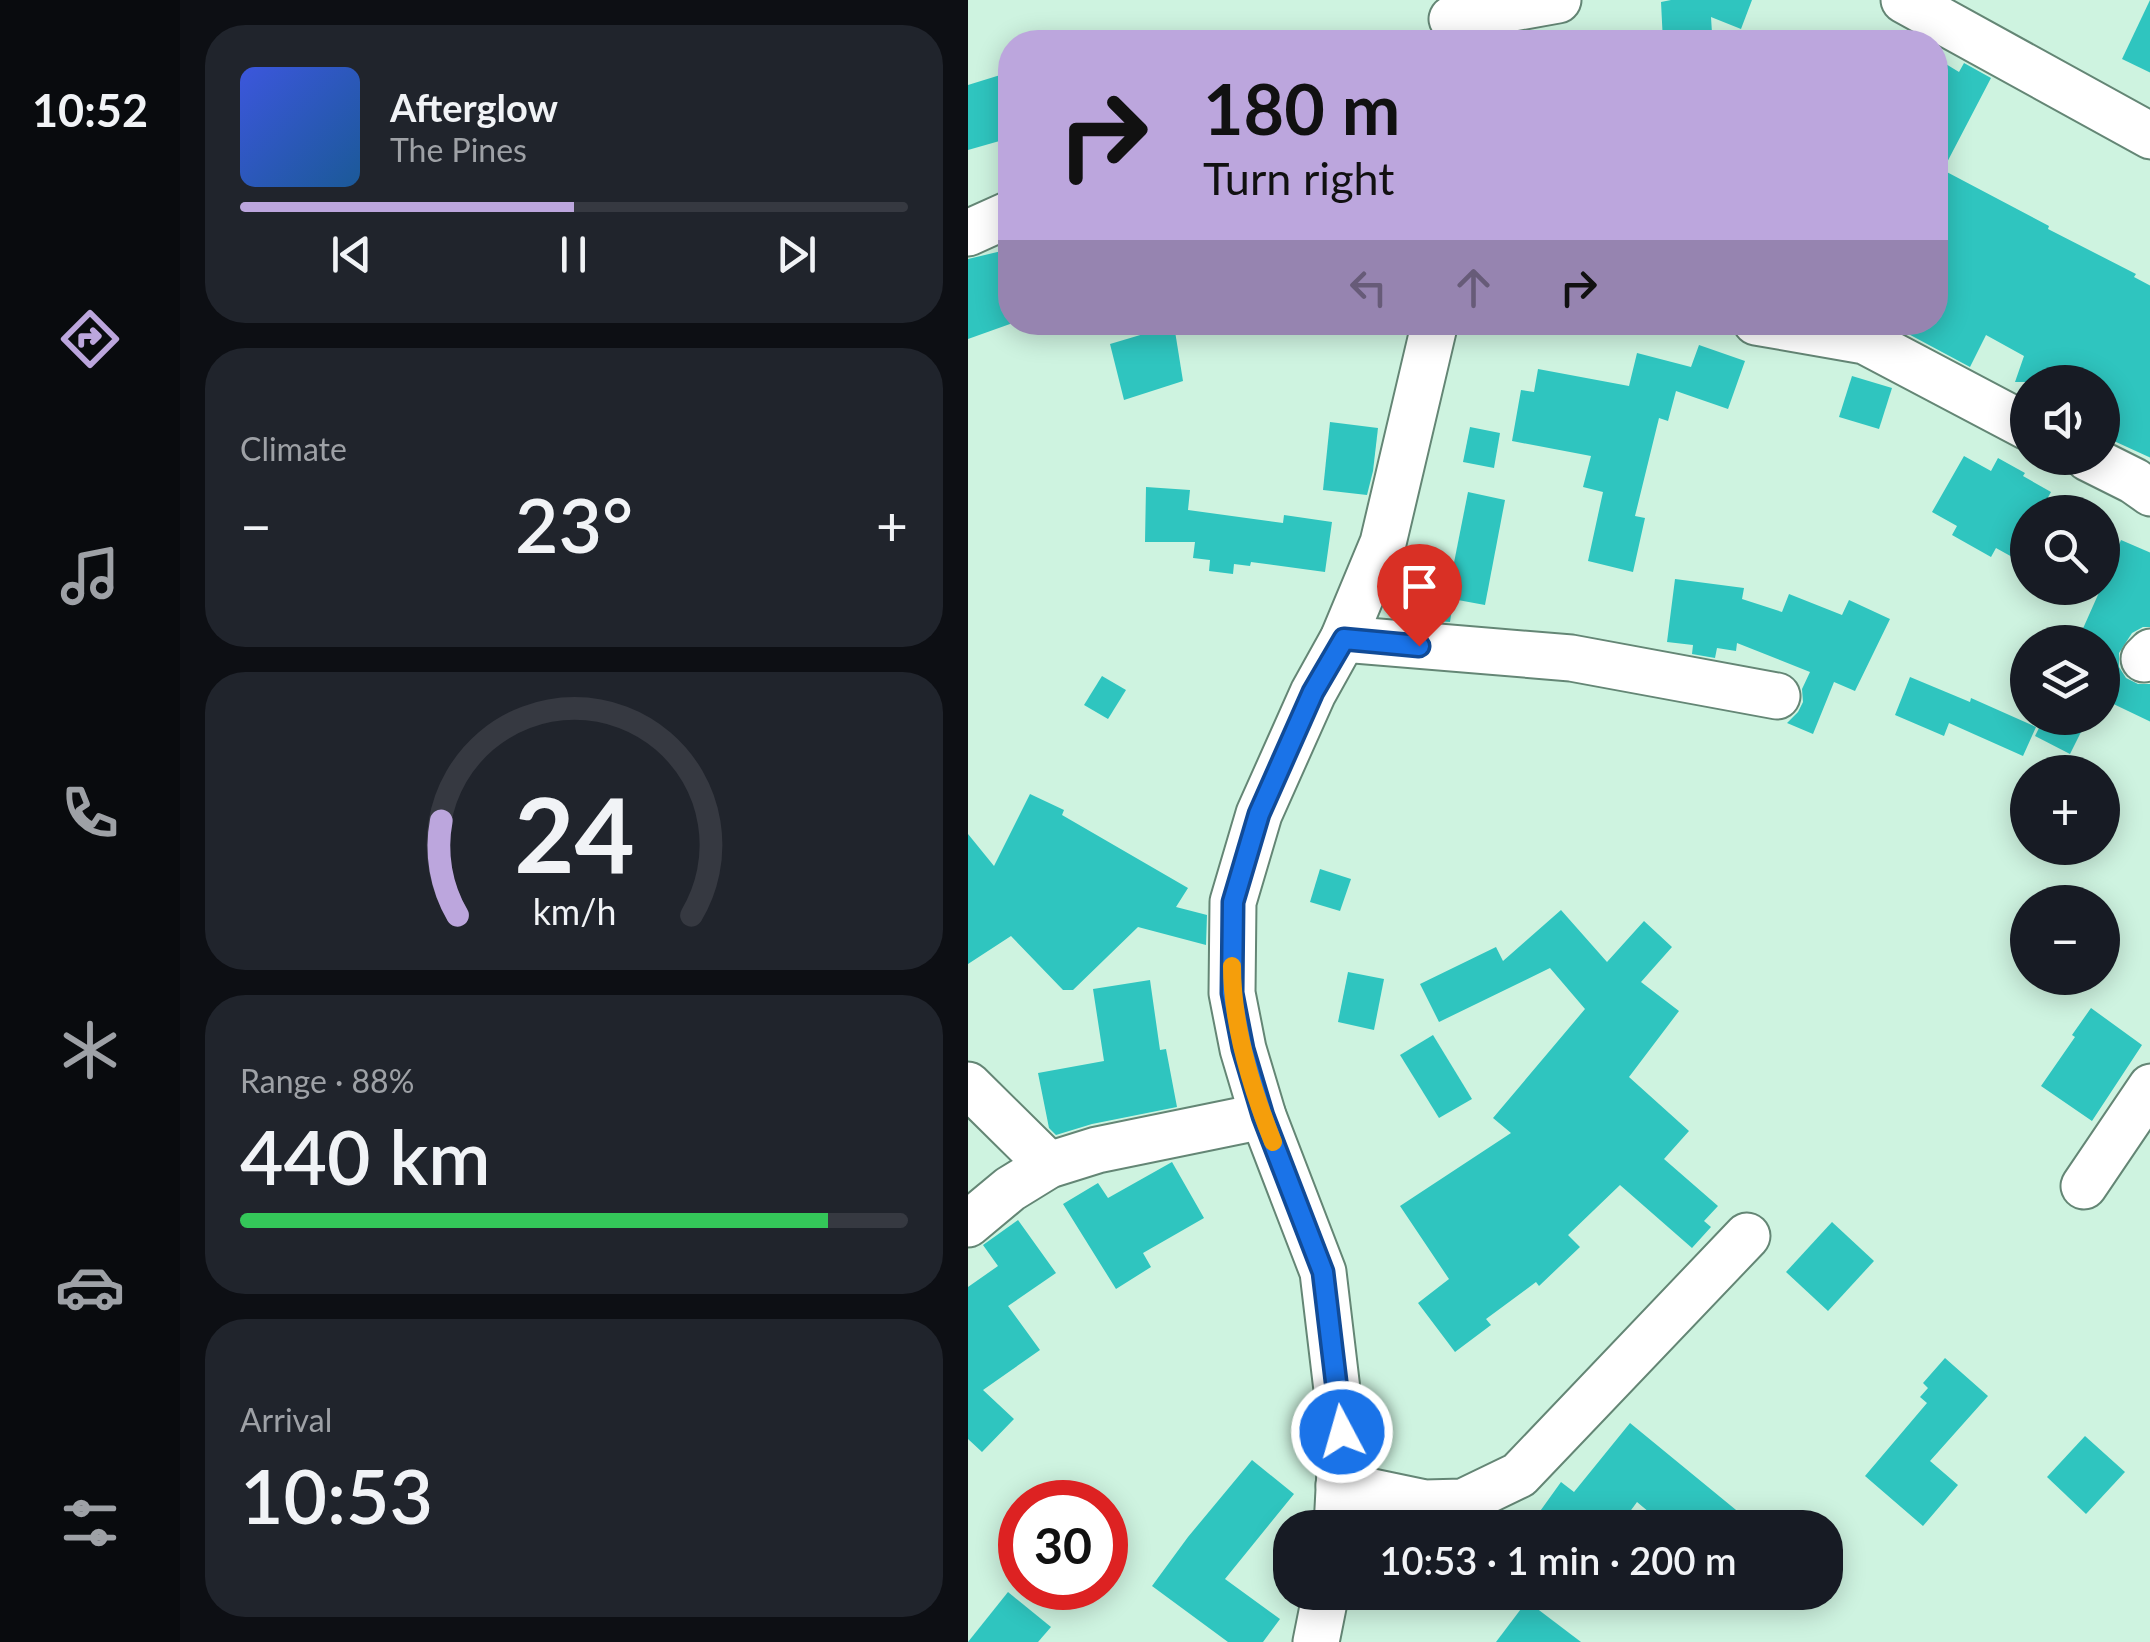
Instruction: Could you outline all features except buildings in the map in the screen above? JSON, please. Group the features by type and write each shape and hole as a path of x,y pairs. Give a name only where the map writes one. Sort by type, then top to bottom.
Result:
{"street":[{"path":"1452,21 1558,0"},
{"path":"1904,0 2150,136"},
{"path":"968,232 998,219"},
{"path":"1432,335 1383,543 1344,639 1313,692 1259,814 1233,902 1232,993 1243,1049 1263,1116 1323,1272 1342,1432 1338,1506 1463,1502 1519,1474 1747,1236"},
{"path":"1831,335 1865,341 2010,418"},
{"path":"2120,473 2150,492"},
{"path":"1344,639 1571,658 1777,696"},
{"path":"968,1086 1050,1164"},
{"path":"2084,1186 2150,1087"},
{"path":"968,1224 1010,1189 1050,1164 1097,1150 1263,1116"},
{"path":"1316,1642 1322,1610"}],"slow traffic":[{"path":"1232,966 1232,993 1243,1049 1273,1142"}],"route":[{"path":"1342,1432 1323,1272 1263,1116 1243,1049 1232,993 1233,902 1259,814 1313,692 1344,639 1419,646"}]}
